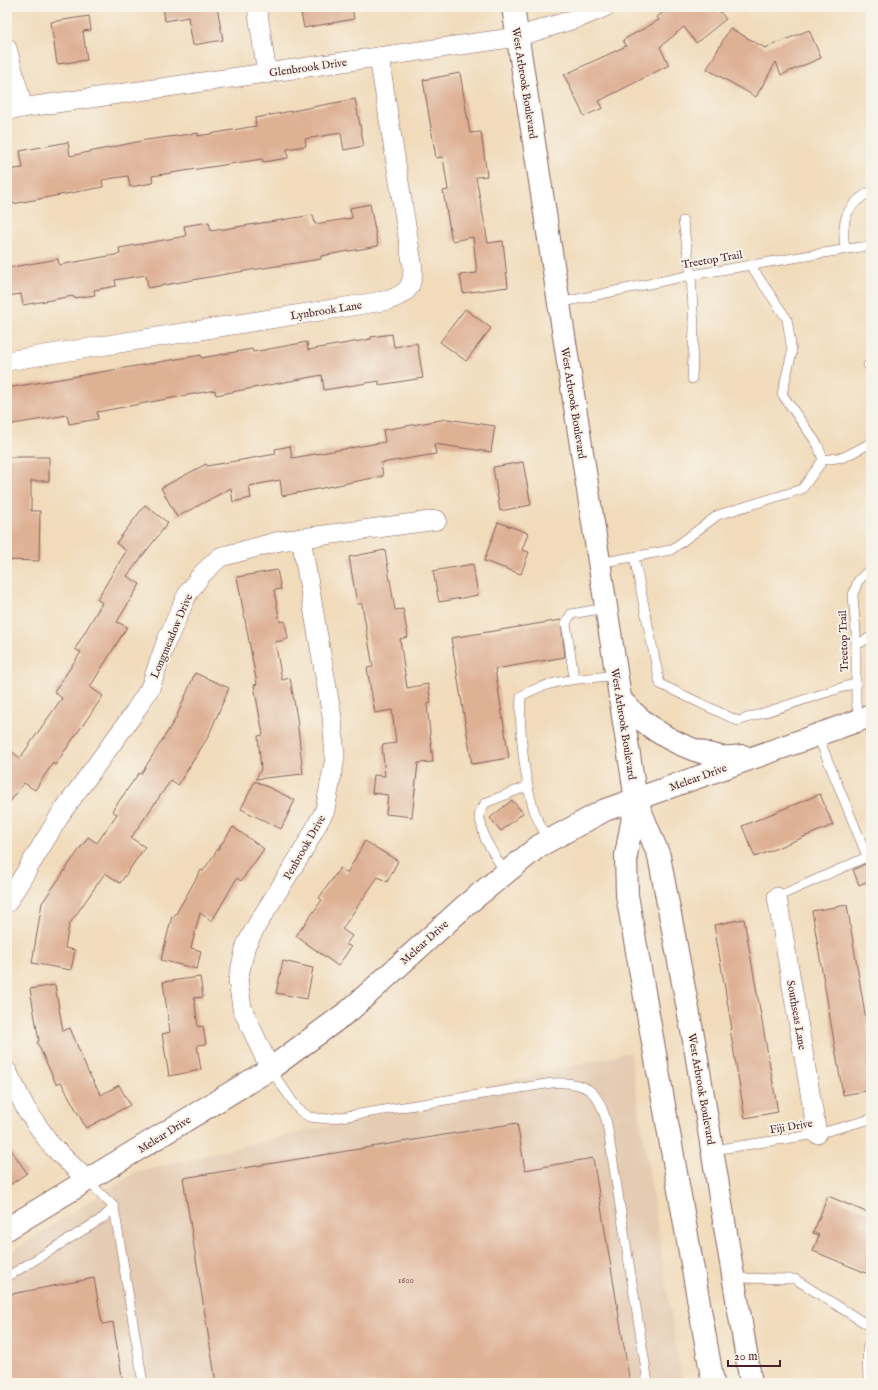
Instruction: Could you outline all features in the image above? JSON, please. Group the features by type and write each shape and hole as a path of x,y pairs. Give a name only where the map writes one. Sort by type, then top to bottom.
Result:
{"street":[{"path":"257,7 267,74"},
{"name":"West Arbrook Boulevard","path":"513,7 636,800 659,856 713,1150 752,1378"},
{"name":"Glenbrook Drive","path":"15,109 517,37 581,17 605,7"},
{"path":"7,48 15,109"},
{"name":"Lynbrook Lane","path":"7,361 389,300 403,294 413,282 413,269 379,57"},
{"name":"Longmeadow Drive","path":"7,903 62,812 132,716 150,688 166,642 187,595 201,575 220,557 280,541 437,520"},
{"name":"Penbrook Drive","path":"270,1069 242,1008 238,980 246,946 258,923 303,851 325,810 335,758 332,718 301,538"},
{"path":"620,699 638,719 663,736 689,747 723,757 759,754"},
{"name":"Melear Drive","path":"7,1229 270,1069 350,1010 466,905 549,841 605,810 759,754 866,718"},
{"name":"West Arbrook Boulevard","path":"636,800 626,855 626,895 713,1383"},
{"name":"Southseas Lane","path":"777,897 817,1134"},
{"path":"7,1071 26,1109 51,1145 88,1181"}],"lane":[{"path":"845,249 843,232 846,214 852,205 871,191"},
{"path":"683,221 691,275 694,326 692,379"},
{"name":"Treetop Trail","path":"559,303 691,275 845,249 871,247"},
{"path":"750,265 787,319 792,352 782,394 818,445 823,460"},
{"path":"599,563 671,550 718,515 802,489 823,460 844,457 871,444"},
{"path":"634,557 660,684 738,720 856,683"},
{"name":"Treetop Trail","path":"866,718 856,702 856,645 853,595 858,581 871,568"},
{"path":"574,678 566,623 571,614 606,608"},
{"path":"856,645 871,637"},
{"path":"549,841 533,808 528,786 520,715 521,696 537,687 574,678 580,680 617,675"},
{"path":"777,897 869,855 817,734"},
{"path":"505,874 485,840 479,815 485,803 528,786"},
{"path":"270,1069 298,1109 310,1117 328,1119 568,1082 595,1093 603,1108 607,1124 648,1383"},
{"name":"Fiji Drive","path":"713,1150 817,1134 871,1119"},
{"path":"88,1181 114,1207 143,1383"},
{"path":"7,1277 103,1218 114,1207"},
{"path":"734,1278 795,1279 871,1327"},
{"path":"868,1383 867,1349 871,1342"}],"shaded area":[{"path":"630,1052 682,1383 7,1383 7,1255 134,1173"}],"building":[{"path":"163,7 217,7 223,40 193,45 188,17 165,21"},
{"path":"300,7 352,7 354,19 304,28"},
{"path":"669,7 716,7 726,19 696,43 684,27 660,47 669,65 599,101 603,108 584,116 564,75 626,46 623,40 659,20 657,17"},
{"path":"89,16 91,30 83,31 87,60 57,64 51,22"},
{"path":"730,28 765,48 809,30 821,58 781,75 776,62 756,97 707,69"},
{"path":"460,73 470,133 481,132 487,176 476,177 488,243 503,241 508,287 463,293 460,275 477,273 473,237 452,241 443,191 448,190 443,157 436,158 423,80"},
{"path":"355,99 364,146 344,150 341,133 305,139 306,146 287,149 288,158 263,162 262,159 152,176 153,183 130,187 128,176 102,180 103,187 7,205 7,170 23,168 20,151 68,142 70,156 146,140 198,133 198,136 256,126 255,118"},
{"path":"370,204 378,246 321,256 321,259 148,288 146,275 115,280 116,286 94,290 95,295 74,298 73,296 23,305 21,294 7,296 7,268 58,259 59,265 120,254 119,248 186,236 184,226 209,222 211,231 313,215 315,224 352,218 350,208"},
{"path":"465,309 491,328 466,361 440,342"},
{"path":"392,334 394,347 417,343 423,378 379,385 379,381 324,390 322,375 216,395 215,390 97,412 98,419 69,424 67,415 7,425 7,388 201,355 201,358 252,349 253,352 307,342 308,350"},
{"path":"447,419 495,426 491,452 434,444 436,454 381,463 383,476 282,496 280,480 249,486 251,498 233,502 231,488 177,517 161,488 206,464 207,466 276,454 275,449 290,446 292,458 385,442 383,430"},
{"path":"7,457 49,457 49,481 31,481 31,511 40,511 39,561 7,560"},
{"path":"523,462 531,505 500,511 493,467"},
{"path":"145,505 168,523 127,576 140,584 117,622 127,627 90,687 103,696 55,765 53,763 35,790 24,783 7,806 7,748 20,758 62,698 54,692 81,652 75,649 102,603 97,599 126,551 116,543"},
{"path":"498,522 528,533 522,550 529,552 521,574 484,561"},
{"path":"385,550 395,610 403,609 408,637 400,639 407,688 428,684 431,703 427,704 433,762 418,763 412,817 386,814 388,795 372,793 374,775 385,776 382,745 396,743 392,710 375,713 367,668 373,667 362,604 357,604 349,557"},
{"path":"473,564 478,595 439,602 433,571"},
{"path":"277,570 281,589 274,590 280,622 285,621 288,639 275,642 282,680 290,678 297,718 303,774 256,779 261,769 258,736 263,735 254,685 257,684 237,577"},
{"path":"561,620 565,657 495,669 509,758 472,764 451,638"},
{"path":"195,673 229,688 208,737 178,785 171,780 131,838 145,847 120,883 105,873 69,925 65,948 75,950 71,970 32,963 42,903 88,837 97,843 117,814 112,811 139,773 141,774 176,718"},
{"path":"255,781 295,800 281,829 241,809"},
{"path":"820,794 833,825 755,857 742,826"},
{"path":"512,800 523,813 501,831 490,818"},
{"path":"233,827 264,849 241,881 237,878 212,921 200,913 191,948 201,951 197,969 161,960 172,916 174,917 201,870 203,871"},
{"path":"365,841 398,861 387,882 378,877 342,929 352,936 346,944 351,947 338,966 296,936 322,900 319,898 340,868 347,873"},
{"path":"865,864 866,866 871,864 871,880 859,885 853,870"},
{"path":"847,905 871,1051 871,1090 843,1095 812,911"},
{"path":"744,919 778,1112 745,1118 730,1029 732,1029 714,925"},
{"path":"283,961 313,968 307,999 276,993"},
{"path":"200,977 203,997 194,998 198,1027 203,1026 206,1044 197,1045 201,1070 169,1076 162,1034 170,1032 163,982"},
{"path":"55,985 63,1031 70,1028 88,1072 101,1095 119,1085 130,1105 86,1128 61,1082 56,1084 37,1042 39,1041 30,989"},
{"path":"517,1123 525,1170 593,1158 630,1383 216,1383 183,1178"},
{"path":"7,1144 27,1173 7,1187"},
{"path":"828,1196 871,1214 871,1275 813,1251 819,1235 813,1233"},
{"path":"94,1278 102,1324 113,1322 123,1383 7,1383 7,1295"}]}
